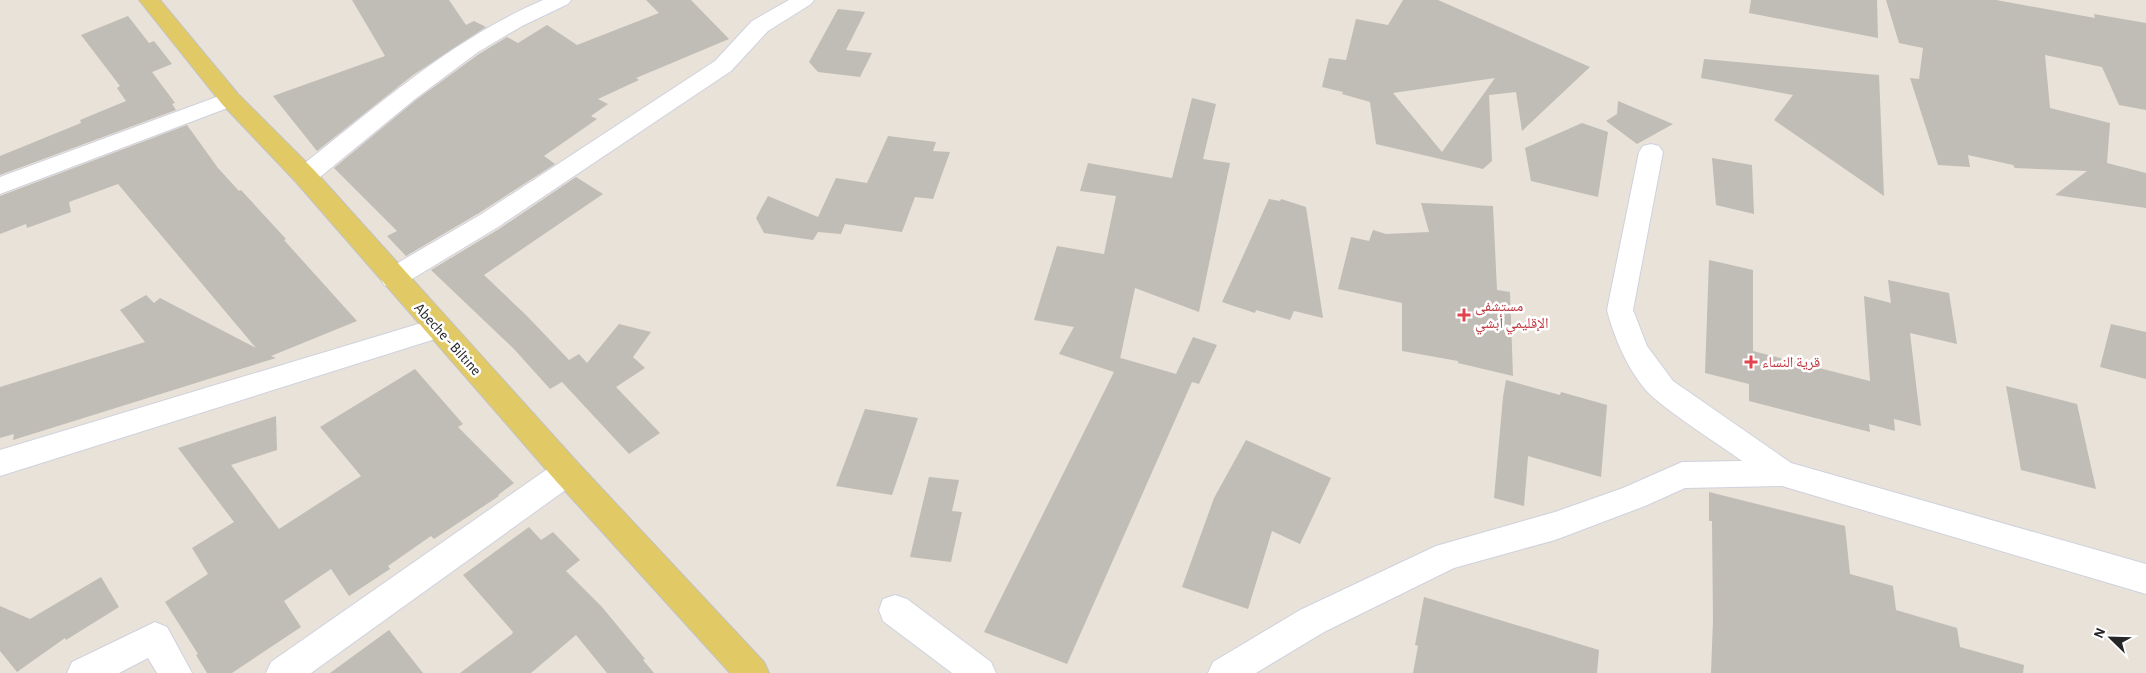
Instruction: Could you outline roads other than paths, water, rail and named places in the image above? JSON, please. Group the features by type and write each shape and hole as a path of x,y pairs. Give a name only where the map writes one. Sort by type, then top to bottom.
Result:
{"main road":[{"name":"Abeche - Biltine","path":"149,0 230,99 305,176 393,278 567,472 752,673"}],"street":[{"path":"305,176 406,94 471,47 532,12 561,0"},
{"path":"393,278 488,221 723,66 760,26 804,0"},
{"path":"0,186 230,99"},
{"path":"1651,152 1620,310 1626,331 1647,370 1663,389 1782,473"},
{"path":"0,463 438,328"},
{"path":"283,673 567,472"},
{"path":"1225,673 1312,621 1447,556 1555,526 1634,497 1682,475 1782,473 2146,579"},
{"path":"895,610 979,673"},
{"path":"84,673 155,638 175,673"}],"place":[{"name":"مستشفى الإقليمي أبشي","path":"1464,315"},
{"name":"قرية النساء","path":"1751,362"}]}
